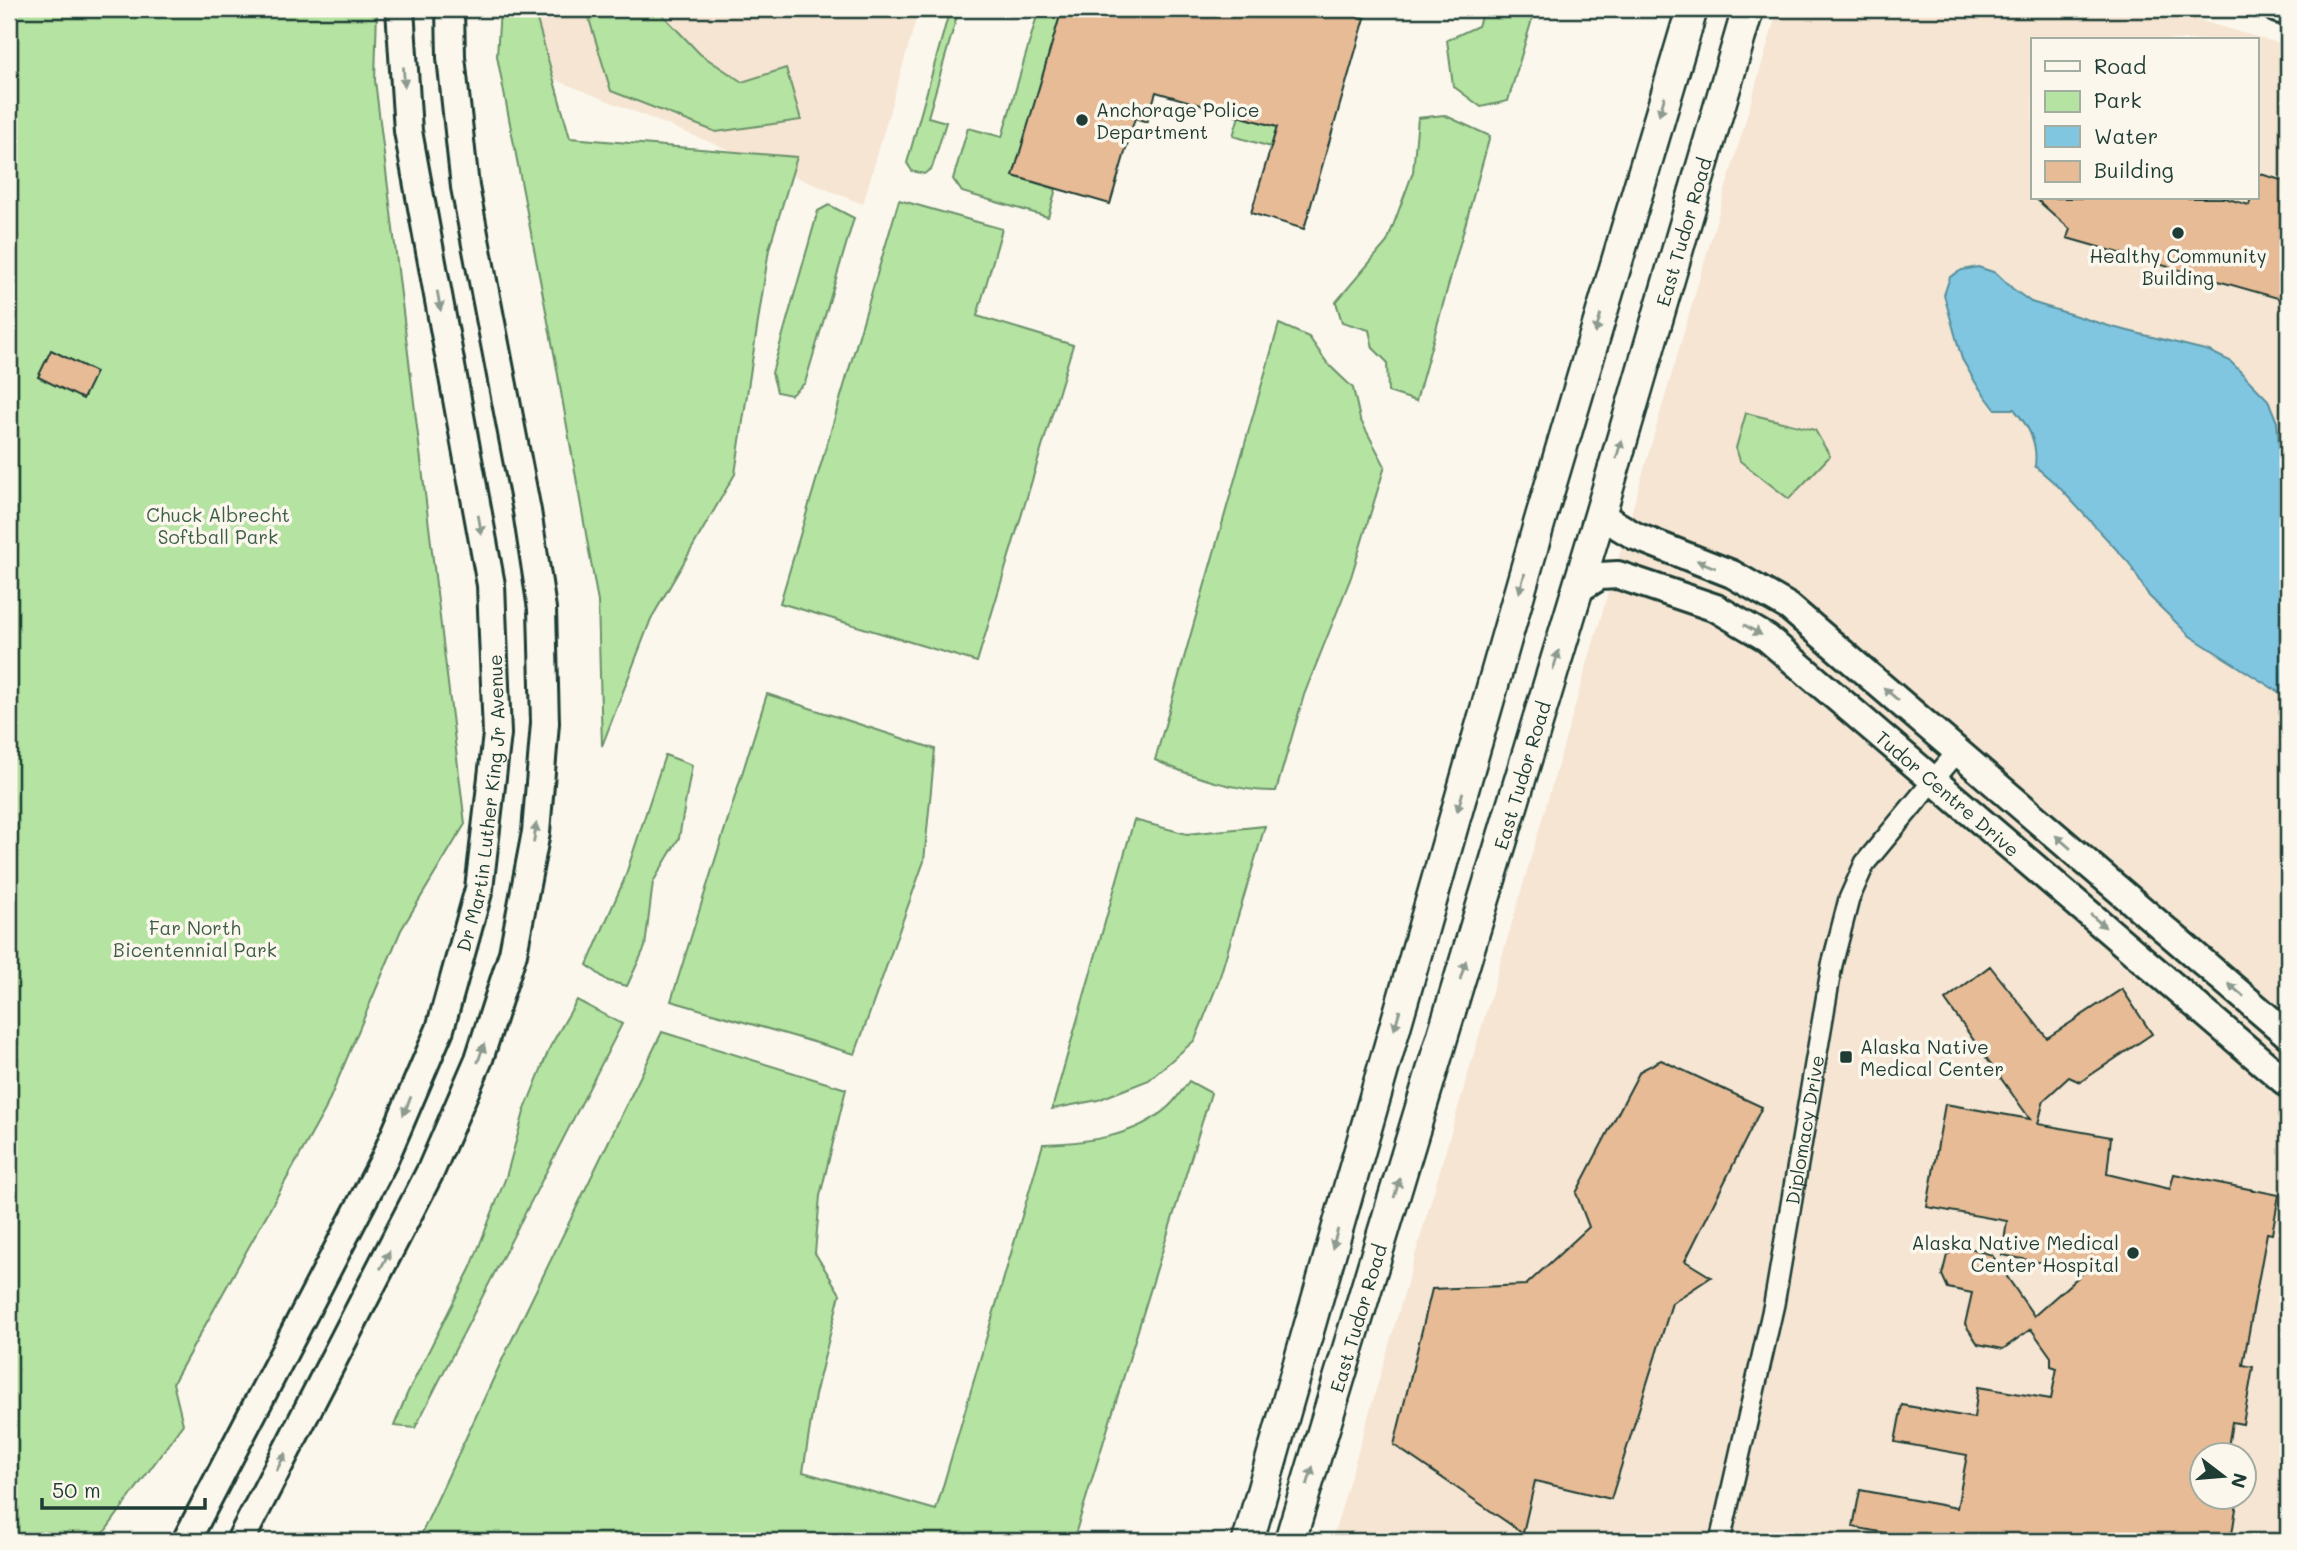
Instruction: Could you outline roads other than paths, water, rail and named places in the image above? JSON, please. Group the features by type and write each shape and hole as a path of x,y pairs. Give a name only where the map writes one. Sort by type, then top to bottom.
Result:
{"main road":[{"path":"1248,1541 1541,517 1692,9"},
{"name":"East Tudor Road","path":"1290,1541 1600,515 1748,9"}],"street":[{"name":"Dr Martin Luther King Jr Avenue","path":"186,1541 384,1160 440,1029 479,889 497,734 491,585 408,131 400,9"},
{"path":"245,1532 431,1170 479,1059 513,953 536,832 545,723 542,609 527,511 465,187 450,9"},
{"path":"2277,9 2288,12"},
{"name":"Tudor Centre Drive","path":"1600,515 1635,536 1732,574 1788,607 2288,1035"},
{"name":"Tudor Centre Drive","path":"1577,590 1600,576 1618,575 1716,608 1767,638 2288,1084"},
{"name":"Diplomacy Drive","path":"1720,1541 1773,1304 1832,965 1849,899 1865,863 1958,752"}],"water":[{"path":"1978,267 1996,273 2031,302 2112,327 2209,351 2230,361 2268,400 2277,422 2280,457 2288,474 2288,698 2190,636 2149,596 2129,563 2058,486 2035,466 2034,442 2024,422 2014,409 1995,409 1962,359 1944,295 1950,277 1962,270"}],"place":[{"name":"Anchorage Police Department","path":"1082,120"},
{"name":"Healthy Community Building","path":"2178,233"},
{"name":"Alaska Native Medical Center","path":"1846,1057"},
{"name":"Alaska Native Medical Center Hospital","path":"2133,1253"}],"park label":[{"name":"Chuck Albrecht Softball Park","path":"218,525"},
{"name":"Far North Bicentennial Park","path":"195,938"}]}
